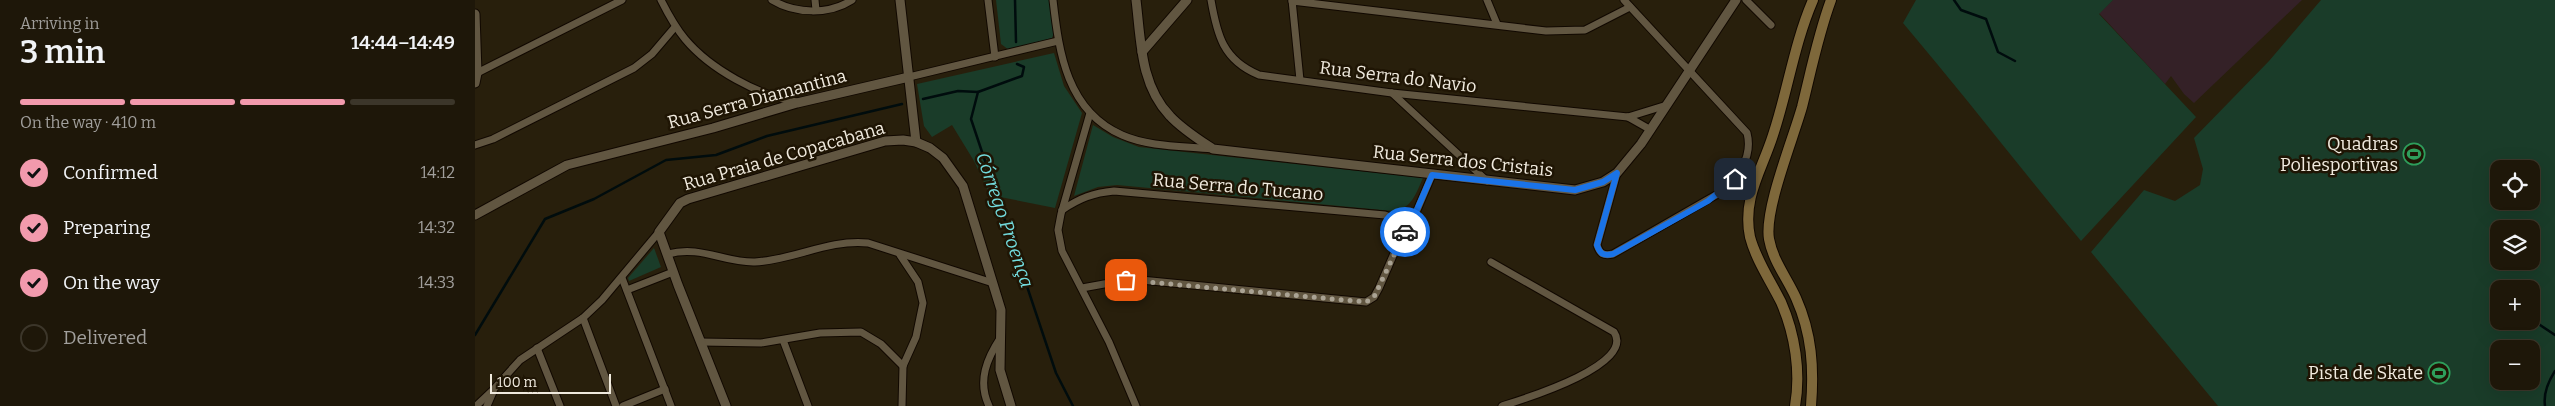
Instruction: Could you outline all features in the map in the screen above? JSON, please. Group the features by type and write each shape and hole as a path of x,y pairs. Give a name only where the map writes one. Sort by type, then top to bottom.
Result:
{"main road":[{"path":"1795,406 1798,370 1793,338 1781,303 1756,256 1750,236 1748,214 1752,187 1773,136 1795,53 1813,0"},
{"path":"1811,406 1813,372 1808,331 1796,298 1773,253 1768,226 1802,106 1821,26 1831,0"}],"street":[{"path":"477,73 623,0"},
{"path":"661,0 675,27 693,46 733,77 777,99 797,102"},
{"path":"772,0 797,10 831,9 851,0"},
{"path":"815,0 816,10"},
{"path":"900,0 916,142 943,158 963,186 1001,310 1000,370 1003,385 1011,406"},
{"path":"988,0 995,57"},
{"path":"1053,0 1057,41 1065,74 1074,92 1090,113 1122,135 1161,144 1213,149"},
{"path":"1136,0 1142,52 1148,80 1154,94 1170,116 1213,149"},
{"path":"1142,52 1187,0"},
{"name":"Rua Serra do Navio","path":"1211,0 1215,23 1222,43 1231,56 1245,69 1259,75 1392,93 1628,117 1667,105"},
{"path":"1300,80 1292,0 1546,31 1585,30 1599,25 1630,7"},
{"path":"1366,0 1367,9"},
{"path":"1487,0 1497,24"},
{"path":"1617,173 1597,245 1599,252 1604,255 1613,254 1708,201 1735,179 1748,154 1749,141 1747,133 1690,69 1623,0"},
{"name":"Rua Serra dos Cristais","path":"1213,149 1575,190 1596,185 1617,173 1651,130 1736,0"},
{"path":"1746,0 1771,25"},
{"path":"475,14 477,73 475,83"},
{"path":"475,145 493,139 634,68 652,54 675,27"},
{"name":"Rua Serra Diamantina","path":"475,215 486,211 561,167 713,128 797,102 909,78 1057,41"},
{"path":"1392,93 1487,181"},
{"path":"1090,113 1062,210 1059,230 1062,251 1109,342 1137,406"},
{"name":"Rua Serra do Navio","path":"1628,117 1651,130"},
{"name":"Rua Praia de Copacabana","path":"476,406 520,360 583,318 622,278 680,203 863,146 885,141 916,142"},
{"path":"1082,288 1126,280 1141,280 1366,302 1374,297 1379,288 1402,235 1409,228 1432,175"},
{"name":"Rua Serra do Tucano","path":"1062,210 1081,198 1094,193 1114,191 1385,214 1399,220 1402,235"},
{"path":"659,232 726,406"},
{"path":"668,254 680,251 702,252 739,261 754,262 773,260 839,242 853,241 868,243 900,255 993,283"},
{"path":"900,255 918,282 923,303 916,337 903,366 902,406"},
{"path":"1491,262 1614,332 1618,341 1614,353 1578,377 1543,392 1502,406"},
{"path":"627,290 673,272"},
{"path":"622,278 671,406"},
{"path":"583,318 616,406"},
{"path":"701,342 761,343 820,333 861,332 881,344 903,366"},
{"path":"989,406 983,384 984,374 993,349 1001,336"},
{"path":"783,340 808,406"},
{"path":"537,348 560,406"},
{"path":"623,406 665,389"},
{"path":"487,406 493,390"}],"shaded area":[{"path":"2113,0 2302,0 2194,103 2184,94 2171,76 2165,84 2099,13"}],"green space":[{"path":"996,0 1050,0 1054,33 1052,38 1009,50 1001,44"},
{"path":"1916,0 2113,0 2099,14 2196,117 2081,241 1903,23"},
{"path":"2321,0 2555,0 2555,406 2218,406 2091,252 2144,190 2175,201 2200,185 2203,169 2194,138 2269,61"},
{"path":"1054,53 1064,86 1082,113 1055,208 990,195 974,161 952,125 932,137 924,126 917,84"},
{"path":"1093,125 1113,137 1139,147 1423,178 1409,204 1393,211 1117,185 1098,187 1074,196"},
{"path":"654,248 661,267 629,281 628,278"}],"waterway":[{"path":"1015,0 1016,42"},
{"path":"1954,0 1961,10 1986,19 1998,52 2015,61"},
{"name":"Córrego Proença","path":"1017,64 1024,67 1022,76 978,92 971,119 1056,373 1073,406"},
{"path":"923,99 958,91 978,92"},
{"path":"475,335 545,219 594,199 666,160 716,155 767,136 902,104"},
{"path":"2540,325 2555,335"},
{"path":"2545,406 2547,388 2555,371"}],"way so far":[{"path":"1126,280 1366,302 1374,297 1405,232"}],"place":[{"name":"Quadras Poliesportivas","path":"2414,154"},
{"name":"Pista de Skate","path":"2439,373"}],"route":[{"path":"1405,232 1409,228 1432,175 1575,190 1589,188 1617,173 1597,245 1599,252 1604,255 1613,254 1708,201 1723,191 1735,179"}]}
